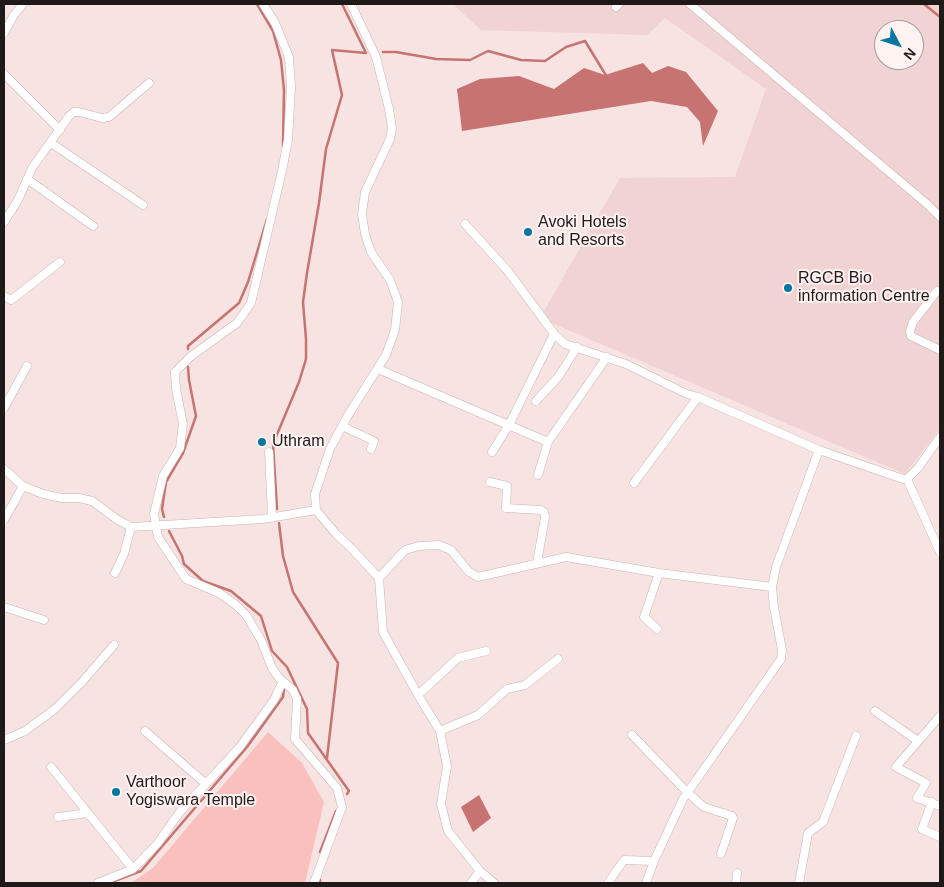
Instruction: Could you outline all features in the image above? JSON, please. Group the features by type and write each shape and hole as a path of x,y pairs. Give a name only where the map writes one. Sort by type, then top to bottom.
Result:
{"street":[{"path":"4,33 23,4"},
{"path":"263,4 275,23 289,56 288,140 282,171 251,303 237,323 190,357 174,372 184,424 180,448 162,476 154,514 158,537 186,579 218,593 236,605 246,615 261,640 272,668 294,690 297,700 295,739 337,788 341,798 342,807 316,883"},
{"path":"351,4 376,57 392,128 390,139 365,192 362,214 365,234 371,252 390,280 398,302 396,330 378,369 342,426 330,449 315,494 316,510 336,534 379,578 383,632 440,731 447,766 441,804 448,831 480,872 494,883"},
{"path":"690,4 920,198 940,218"},
{"path":"4,74 60,130"},
{"path":"4,222 18,200 32,168 74,112 102,118 108,117 150,83"},
{"path":"51,143 143,205"},
{"path":"27,179 93,226"},
{"path":"465,224 507,270 554,334 565,344 626,364 687,394 819,450 907,479"},
{"path":"4,296 10,300 60,262"},
{"path":"936,291 913,322 910,331 911,336 940,350"},
{"path":"492,452 509,425 554,334"},
{"path":"536,401 559,376 577,347"},
{"path":"538,475 548,442 607,357"},
{"path":"4,408 27,366"},
{"path":"378,369 548,442"},
{"path":"634,483 698,398"},
{"path":"342,426 374,440 371,448"},
{"path":"907,479 918,468 940,437"},
{"path":"646,883 654,861 688,793 781,659 782,650 772,587 776,567 819,450"},
{"path":"269,452 272,517"},
{"path":"4,469 24,486 62,498 79,498 92,501 118,520 132,526 272,517 316,510"},
{"path":"907,479 940,552"},
{"path":"490,482 507,486 506,508 541,510 544,512 545,517 537,564"},
{"path":"4,520 24,486"},
{"path":"115,573 124,554 132,526"},
{"path":"379,578 405,550 419,546 439,545 451,550 469,572 478,577 566,557 772,587"},
{"path":"657,629 644,617 659,572"},
{"path":"4,607 44,620"},
{"path":"4,740 25,731 55,709 82,682 114,645"},
{"path":"418,695 458,658 486,651"},
{"path":"440,731 478,715 507,689 524,685 558,659"},
{"path":"98,883 133,869 158,843 179,813 239,748 274,700 283,681"},
{"path":"875,711 918,741"},
{"path":"940,716 896,767 926,783 917,798 940,806"},
{"path":"145,731 206,784"},
{"path":"632,735 704,807 732,816 733,818 721,854"},
{"path":"799,883 808,833 823,822 856,736"},
{"path":"51,767 133,869"},
{"path":"932,802 922,829 940,837"},
{"path":"58,817 88,813"},
{"path":"608,883 624,860 654,861"},
{"path":"472,883 480,872"},
{"path":"736,883 737,872"}],"shaded area":[{"path":"453,4 940,4 940,429 905,474 540,318 620,178 735,177 766,89 665,18 647,35 481,30"},
{"path":"643,63 652,73 668,66 686,72 718,111 703,146 700,122 687,107 651,101 462,131 457,89 480,79 519,76 554,89 584,68 605,75"},
{"path":"268,732 302,763 324,802 305,883 131,883 153,868"},
{"path":"479,795 491,818 473,832 461,807"}],"waterway":[{"path":"257,4 273,31 281,60 284,90 283,146"},
{"path":"277,509 273,444 299,382 306,359 303,302 326,149 342,95 332,50 366,53 342,4"},
{"path":"924,4 940,17"},
{"path":"383,52 396,52 436,59 470,60 488,51 521,60 545,61 566,47 585,41 607,77"},
{"path":"188,349 188,346 239,303 248,282 267,219"},
{"path":"164,517 162,509 166,482 183,453 196,416 188,367"},
{"path":"279,523 283,556 293,592 338,663 327,758"},
{"path":"169,531 184,564 203,581 231,591 261,616 272,651 287,667 307,709 308,733 349,791 347,794"},
{"path":"109,883 141,871 247,747 283,697 284,689"},
{"path":"320,852 336,811"}],"place":[{"name":"Avoki Hotels and Resorts","path":"528,232"},
{"name":"RGCB Bio information Centre","path":"788,288"},
{"name":"Uthram","path":"262,442"},
{"name":"Varthoor Yogiswara Temple","path":"116,792"}]}
